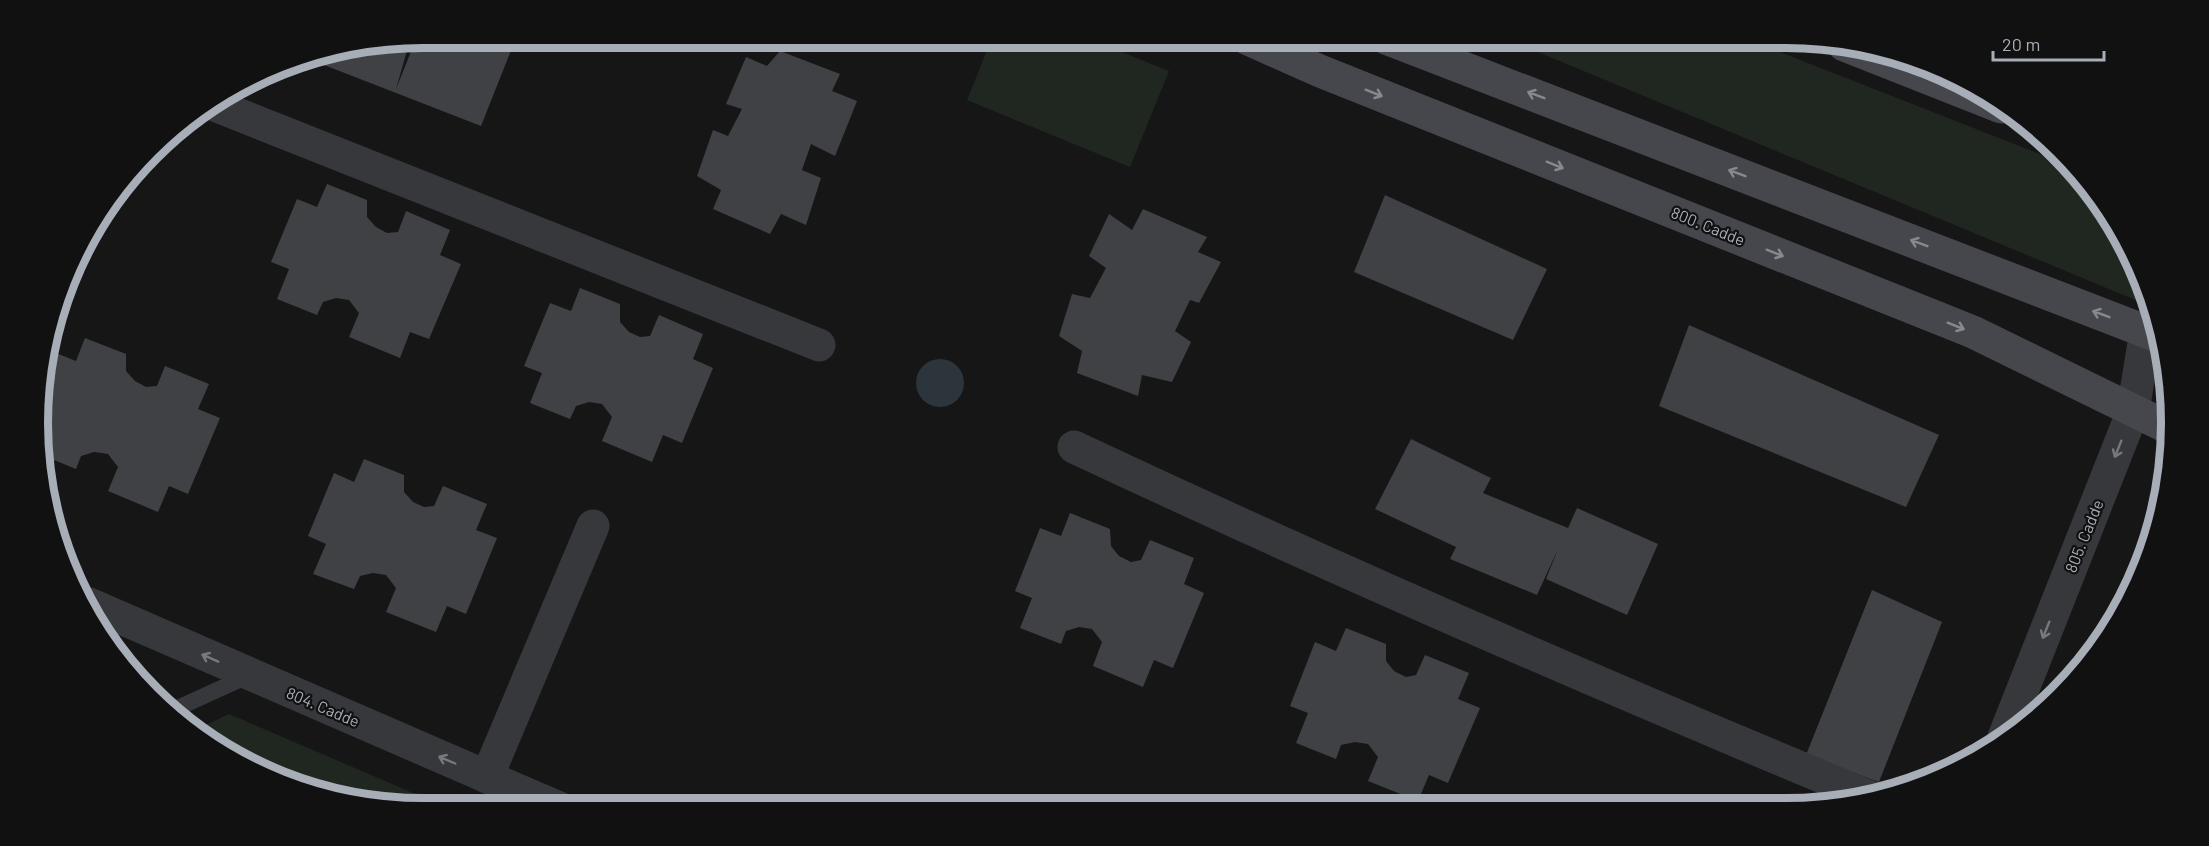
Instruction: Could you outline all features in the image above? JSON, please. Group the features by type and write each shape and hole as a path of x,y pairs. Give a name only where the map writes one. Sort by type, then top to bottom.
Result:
{"street":[{"name":"800. Cadde","path":"1268,48 1331,76 1973,332 2161,424"},
{"path":"1412,48 2150,332"},
{"path":"1889,63 1958,90"},
{"path":"221,107 819,345"},
{"name":"805. Cadde","path":"2009,725 2133,411 2150,336"},
{"path":"1074,447 1245,527 1607,687 1859,791"},
{"path":"487,777 593,526"},
{"name":"804. Cadde","path":"97,607 536,798"}],"lane":[{"path":"179,707 250,675"}],"shaded area":[{"path":"988,48 1112,48 1169,71 1130,167 967,100"},
{"path":"1528,48 1769,48 2052,159 2084,195 2098,215 2122,257 2141,302"},
{"path":"940,359 957,366 964,383 957,400 940,407 923,400 916,383 923,366"},
{"path":"229,714 425,798 374,795 302,778 235,748 203,726"}],"building":[{"path":"412,48 512,48 481,126 319,63 374,51 408,49 396,89"},
{"path":"780,51 840,74 832,91 857,101 835,156 811,144 802,170 821,178 806,225 781,214 770,234 713,209 721,190 697,176 713,130 728,136 742,109 726,104 746,57 767,66"},
{"path":"327,184 367,200 367,217 376,227 387,233 398,232 406,211 450,230 440,255 461,264 429,339 410,332 400,358 349,337 359,313 349,300 336,298 323,302 317,315 277,299 289,269 271,262 297,199 317,207"},
{"path":"1385,195 1547,269 1513,340 1354,272"},
{"path":"1143,209 1207,237 1198,252 1221,262 1199,303 1190,300 1175,331 1191,342 1172,382 1142,375 1138,396 1077,373 1082,351 1059,336 1072,294 1090,298 1106,268 1089,256 1109,214 1132,230"},
{"path":"580,288 620,304 620,322 629,332 640,337 650,336 659,315 703,334 693,359 713,368 682,443 663,435 652,462 602,441 612,417 602,404 589,402 576,406 570,419 530,403 542,373 524,366 550,303 571,311"},
{"path":"1689,325 1939,435 1906,507 1659,406"},
{"path":"85,338 126,354 126,371 135,381 146,387 157,386 165,366 209,384 198,409 220,418 188,494 169,486 158,512 108,491 118,467 108,454 94,452 81,456 76,469 50,458 48,423 54,359 56,353 76,361"},
{"path":"1411,439 1491,478 1483,493 1568,528 1577,508 1658,544 1627,615 1546,579 1558,549 1537,595 1450,559 1456,547 1375,509"},
{"path":"364,459 404,475 404,492 413,502 424,507 434,506 443,486 487,504 476,530 497,538 466,614 447,606 436,632 386,612 396,588 386,575 373,573 360,576 354,589 313,574 326,544 308,536 334,473 354,482"},
{"path":"1070,513 1110,529 1111,546 1119,556 1131,562 1141,560 1150,540 1194,558 1184,584 1204,593 1173,668 1154,660 1143,687 1093,666 1102,642 1092,629 1079,627 1066,631 1061,644 1020,628 1032,598 1015,591 1040,528 1061,536"},
{"path":"1872,590 1942,622 1879,782 1806,755"},
{"path":"1346,628 1386,644 1386,661 1394,671 1406,677 1416,675 1425,655 1469,673 1458,699 1480,708 1448,783 1429,775 1419,798 1410,798 1368,781 1378,757 1368,744 1355,742 1341,745 1336,759 1296,743 1308,713 1290,706 1315,642 1336,651"}]}
